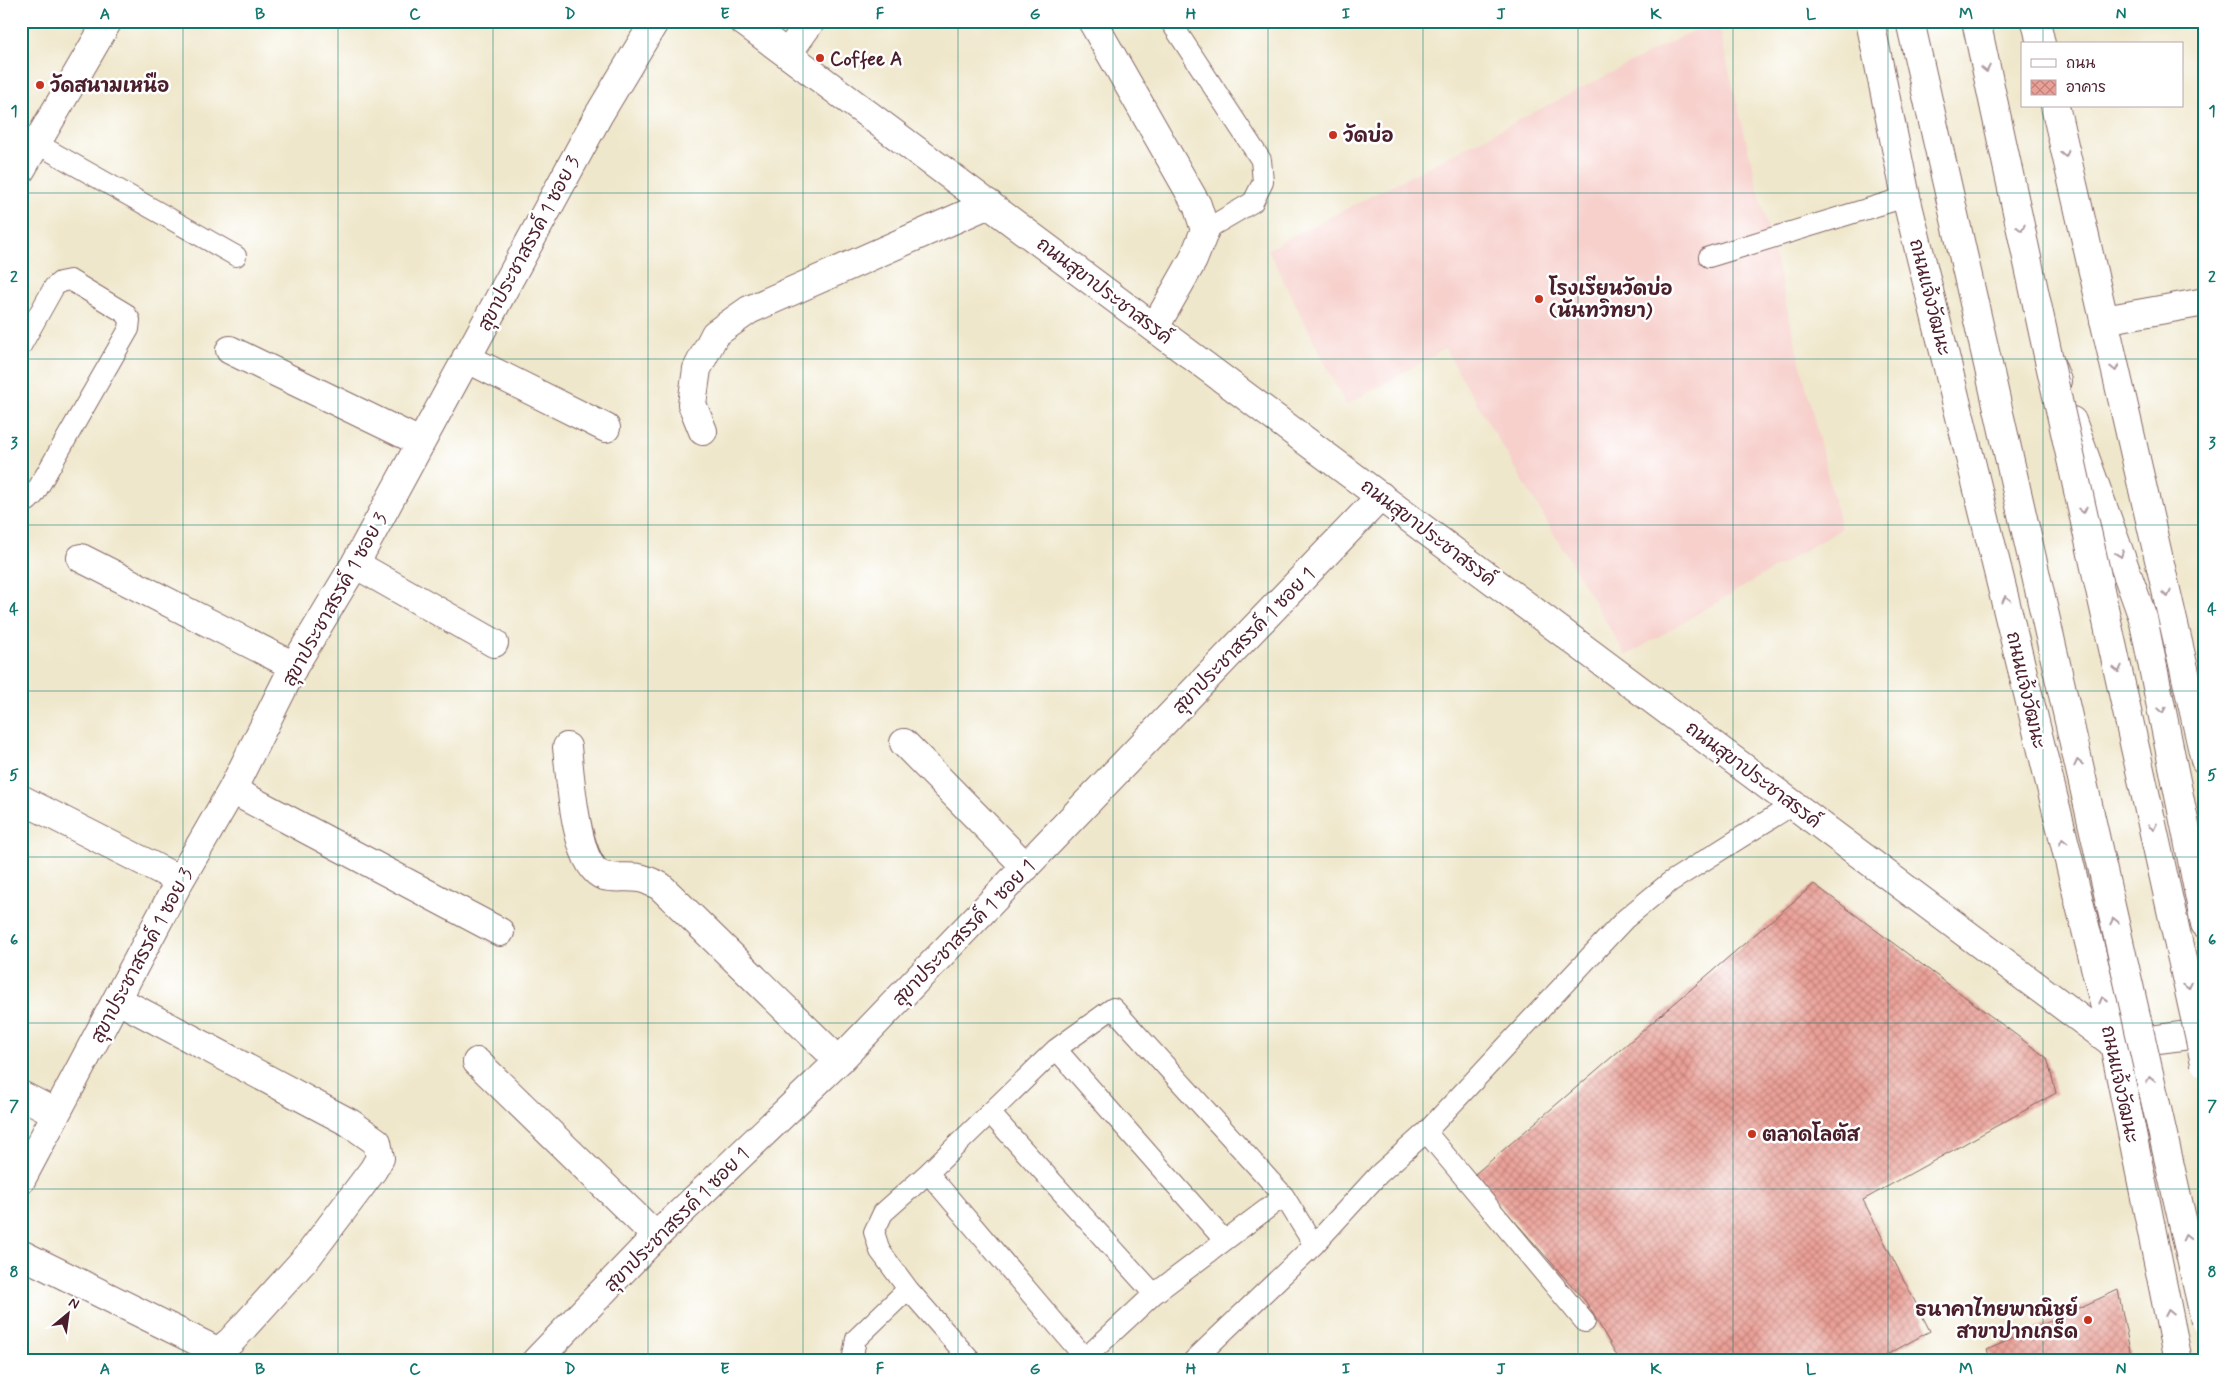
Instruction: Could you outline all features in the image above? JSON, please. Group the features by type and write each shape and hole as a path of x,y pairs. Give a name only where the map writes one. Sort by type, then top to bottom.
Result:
{"street":[{"path":"21,170 108,21"},
{"name":"สุขาประชาสรรค์ 1 ซอย 3","path":"21,1180 180,880 232,790 294,666 355,564 598,116 654,21"},
{"name":"ถนนสุขาประชาสรรค์","path":"743,21 2114,1044"},
{"path":"788,53 812,21"},
{"path":"1092,21 1197,205 1205,230 1194,260 1155,327"},
{"name":"ถนนแจ้งวัฒนะ","path":"1870,21 1906,197 2114,1044 2178,1361"},
{"name":"ถนนแจ้งวัฒนะ","path":"1910,21 2205,1320"},
{"path":"1976,21 2205,1063"},
{"path":"2036,21 2041,42"},
{"path":"2055,108 2205,760"},
{"path":"703,431 692,404 697,369 715,334 749,310 989,204"},
{"path":"2104,320 2205,302"},
{"path":"230,350 420,442"},
{"path":"466,358 606,428"},
{"path":"2049,360 2143,618 2205,924"},
{"name":"สุขาประชาสรรค์ 1 ซอย 1","path":"536,1361 656,1236 840,1061 1381,496"},
{"path":"81,558 294,666"},
{"path":"355,564 494,643"},
{"path":"904,743 1026,867"},
{"path":"567,747 571,790 583,852 589,866 603,876 640,878 660,886 840,1061"},
{"path":"232,790 500,932"},
{"path":"21,798 180,880"},
{"path":"21,1254 212,1356 230,1341 314,1248 380,1158 378,1142 350,1123 118,1000"},
{"path":"2114,1044 2205,1032"},
{"path":"477,1062 656,1236"},
{"path":"21,1095 56,1113"}],"lane":[{"path":"1170,21 1261,160 1263,182 1253,202 1205,230"},
{"path":"36,144 236,256"},
{"path":"1709,257 1906,197"},
{"path":"21,346 54,287 60,282 70,280 125,313 130,320 129,328 34,495 28,501 21,503"},
{"path":"1193,1361 1314,1245 1379,1174 1426,1132 1625,920 1670,882 1794,804"},
{"path":"971,1361 908,1288 880,1251 874,1232 883,1213 928,1173 1056,1049 1112,1008 1284,1196 1314,1245"},
{"path":"1056,1049 1224,1240"},
{"path":"990,1113 1154,1294"},
{"path":"1426,1132 1586,1322"},
{"path":"928,1173 1083,1360 1154,1294 1284,1196"},
{"path":"852,1361 856,1339 908,1288"}],"shaded area":[{"name":"โรงเรียนวัดบ่อ (นันทวิทยา)","path":"1712,21 1717,21 1841,529 1626,656 1445,349 1346,405 1268,249"}],"building":[{"name":"ตลาดโลตัส","path":"1814,884 2047,1058 2056,1093 1863,1200 1930,1331 1876,1361 1620,1361 1586,1302 1474,1175"},
{"name":"ธนาคาไทยพาณิชย์ สาขาปากเกร็ด","path":"2118,1290 2132,1361 1992,1361 1987,1350"}],"place":[{"name":"Coffee A","path":"820,58"},
{"name":"วัดสนามเหนือ","path":"40,85"},
{"name":"วัดบ่อ","path":"1333,135"},
{"name":"โรงเรียนวัดบ่อ (นันทวิทยา)","path":"1539,299"},
{"name":"ตลาดโลตัส","path":"1752,1134"},
{"name":"ธนาคาไทยพาณิชย์ สาขาปากเกร็ด","path":"2088,1320"}]}
